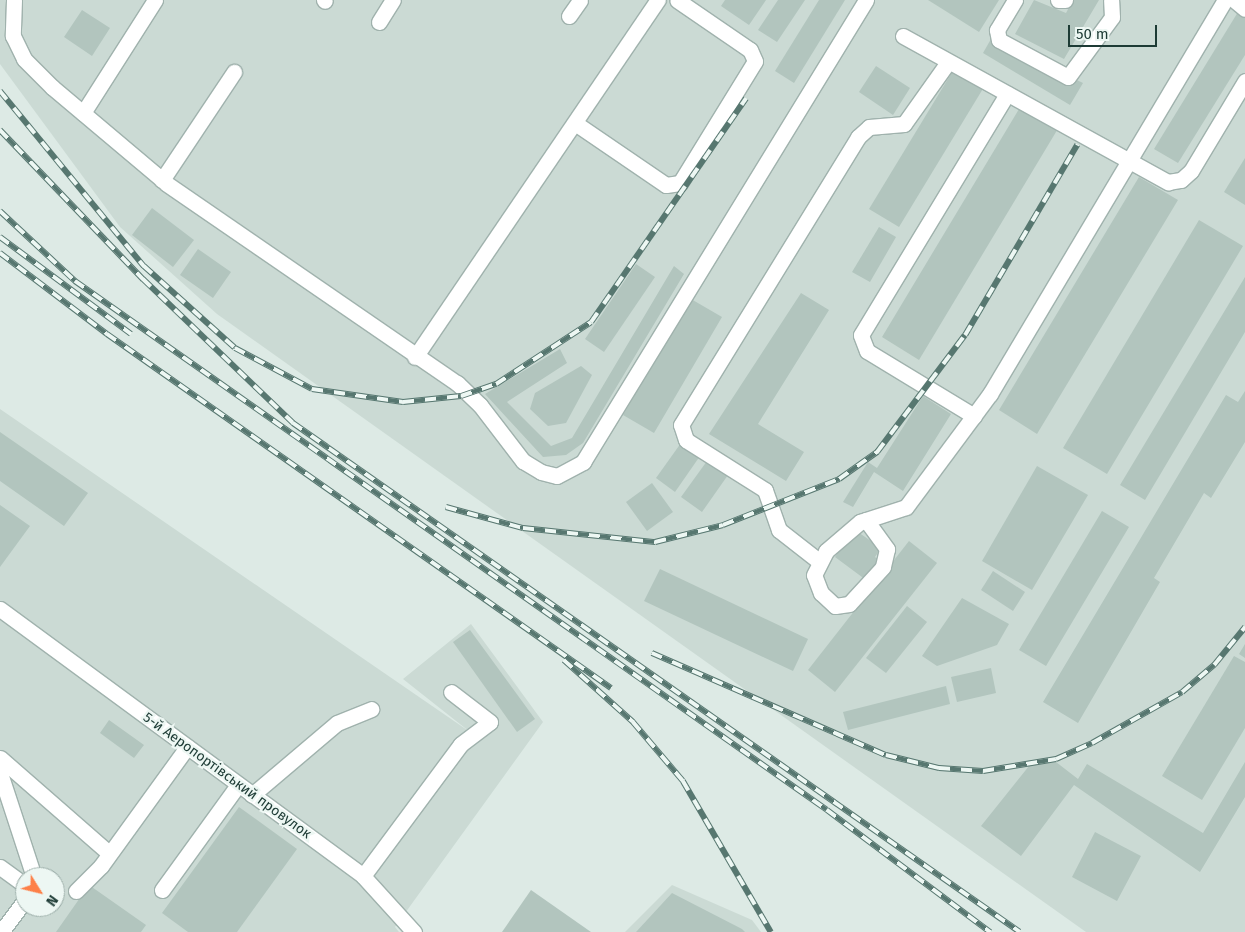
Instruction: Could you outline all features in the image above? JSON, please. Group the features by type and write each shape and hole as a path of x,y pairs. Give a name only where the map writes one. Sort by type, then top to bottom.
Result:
{"lane":[{"path":"14,0 13,36 24,59 83,113 162,180 415,357 480,405 523,461 541,472 557,476 573,470 583,462 866,0"},
{"path":"83,113 155,0"},
{"path":"379,22 394,0"},
{"path":"570,16 580,0"},
{"path":"415,357 658,0"},
{"path":"576,123 666,185 680,183 755,61 750,50 677,0"},
{"path":"1016,0 997,30 999,40 1068,77 1112,17 1111,0"},
{"path":"1058,0 1065,0"},
{"path":"866,520 887,549 883,567 849,604 835,606 821,593 814,576 826,551 866,520 891,514 912,500 974,416 1225,0"},
{"path":"1234,0 1245,9"},
{"path":"903,36 1128,162 1168,182 1181,180 1245,81"},
{"path":"820,562 779,530 765,490 686,440 681,425 858,137 869,126 904,124 948,62"},
{"path":"162,180 234,72"},
{"path":"974,416 866,351 861,335 1007,94"},
{"name":"5-й Аеропортівський провулок","path":"0,610 30,630 364,876 414,932"},
{"path":"364,876 461,744 490,722 451,692"},
{"path":"252,795 337,723 371,709"},
{"path":"76,891 109,853 187,747"},
{"path":"0,758 109,853"},
{"path":"0,773 31,867"},
{"path":"162,890 238,785"},
{"path":"0,867 15,878"},
{"path":"1,932 15,913"}],"shaded area":[{"path":"0,0 1245,0 1245,932 1086,932 217,314 120,227 0,64"},
{"path":"0,409 470,732 403,679 471,624 543,722 395,927 399,932 0,932"},
{"path":"672,885 752,920 761,932 625,932"}],"building":[{"path":"725,0 766,0 749,25 721,6"},
{"path":"778,0 805,0 777,42 758,30"},
{"path":"819,0 845,0 794,83 775,71"},
{"path":"928,0 999,0 979,32"},
{"path":"1034,0 1066,13 1073,0 1099,0 1064,59 1015,34"},
{"path":"82,10 110,28 92,56 64,37"},
{"path":"1238,12 1245,17 1245,55 1178,163 1154,149"},
{"path":"991,39 1083,83 1070,105 983,53"},
{"path":"876,66 910,88 893,115 859,92"},
{"path":"954,69 984,87 899,227 869,209"},
{"path":"1022,104 1059,127 919,360 882,337"},
{"path":"1245,158 1245,205 1224,192"},
{"path":"1139,177 1178,200 1037,434 999,410"},
{"path":"152,208 194,240 173,267 132,235"},
{"path":"1199,220 1243,246 1107,474 1063,448"},
{"path":"879,227 896,237 870,282 852,272"},
{"path":"198,249 231,272 213,298 180,275"},
{"path":"636,264 655,277 604,352 585,339"},
{"path":"674,266 684,274 583,443 566,455 543,457 485,394 560,349 567,363 507,402 551,446 572,438"},
{"path":"1245,277 1245,332 1145,500 1120,485"},
{"path":"801,293 829,310 758,424 804,452 786,481 709,434"},
{"path":"691,299 722,317 654,433 623,415"},
{"path":"581,366 592,375 566,423 548,426 530,409 535,393"},
{"path":"1245,391 1245,442 1211,498 1204,493 1154,578 1160,582 1078,723 1043,702 1226,395 1238,402"},
{"path":"923,396 951,414 903,491 874,472 853,507 843,502 868,462 877,468"},
{"path":"0,432 88,493 64,526 0,481"},
{"path":"681,443 700,456 675,492 656,478"},
{"path":"707,461 728,475 702,512 681,497"},
{"path":"1037,466 1088,495 1032,590 982,561"},
{"path":"652,483 673,512 647,531 626,502"},
{"path":"0,505 30,526 0,567"},
{"path":"1102,511 1129,527 1046,666 1019,650"},
{"path":"855,530 881,548 875,557 880,561 866,580 835,557"},
{"path":"909,541 937,563 835,692 808,670"},
{"path":"660,569 808,639 793,671 644,601"},
{"path":"993,571 1025,592 1013,611 981,590"},
{"path":"962,598 1009,624 997,645 937,666 922,656"},
{"path":"907,606 927,622 886,673 866,658"},
{"path":"470,630 535,719 517,732 453,642"},
{"path":"1245,644 1245,658 1239,654"},
{"path":"1234,656 1245,662 1245,728 1202,800 1162,776"},
{"path":"991,668 996,693 957,702 951,677"},
{"path":"946,686 950,704 848,730 843,712"},
{"path":"109,720 144,745 134,758 100,733"},
{"path":"1056,762 1078,779 1087,764 1203,833 1245,762 1245,797 1200,872 1074,785 1021,856 981,826 1029,766"},
{"path":"239,807 297,849 237,932 188,932 162,913"},
{"path":"1095,832 1141,856 1117,901 1072,877"},
{"path":"89,885 146,925 141,932 56,932"},
{"path":"531,890 591,932 502,932"},
{"path":"672,893 742,929 745,932 636,932"}],"railway":[{"path":"0,91 144,266 235,348 312,389 403,402 461,396 496,384 591,322 746,98"},
{"path":"0,130 143,279 293,423 1020,932"},
{"path":"446,507 523,528 655,542 723,525 839,479 877,452 965,335 1077,145"},
{"path":"0,211 75,281 827,810 990,932"},
{"path":"0,237 131,334"},
{"path":"0,253 107,334 611,688"},
{"path":"652,653 886,755 939,768 983,771 1056,759 1092,743 1182,692 1214,665 1245,627"},
{"path":"564,660 633,722 683,781 771,932"}]}
